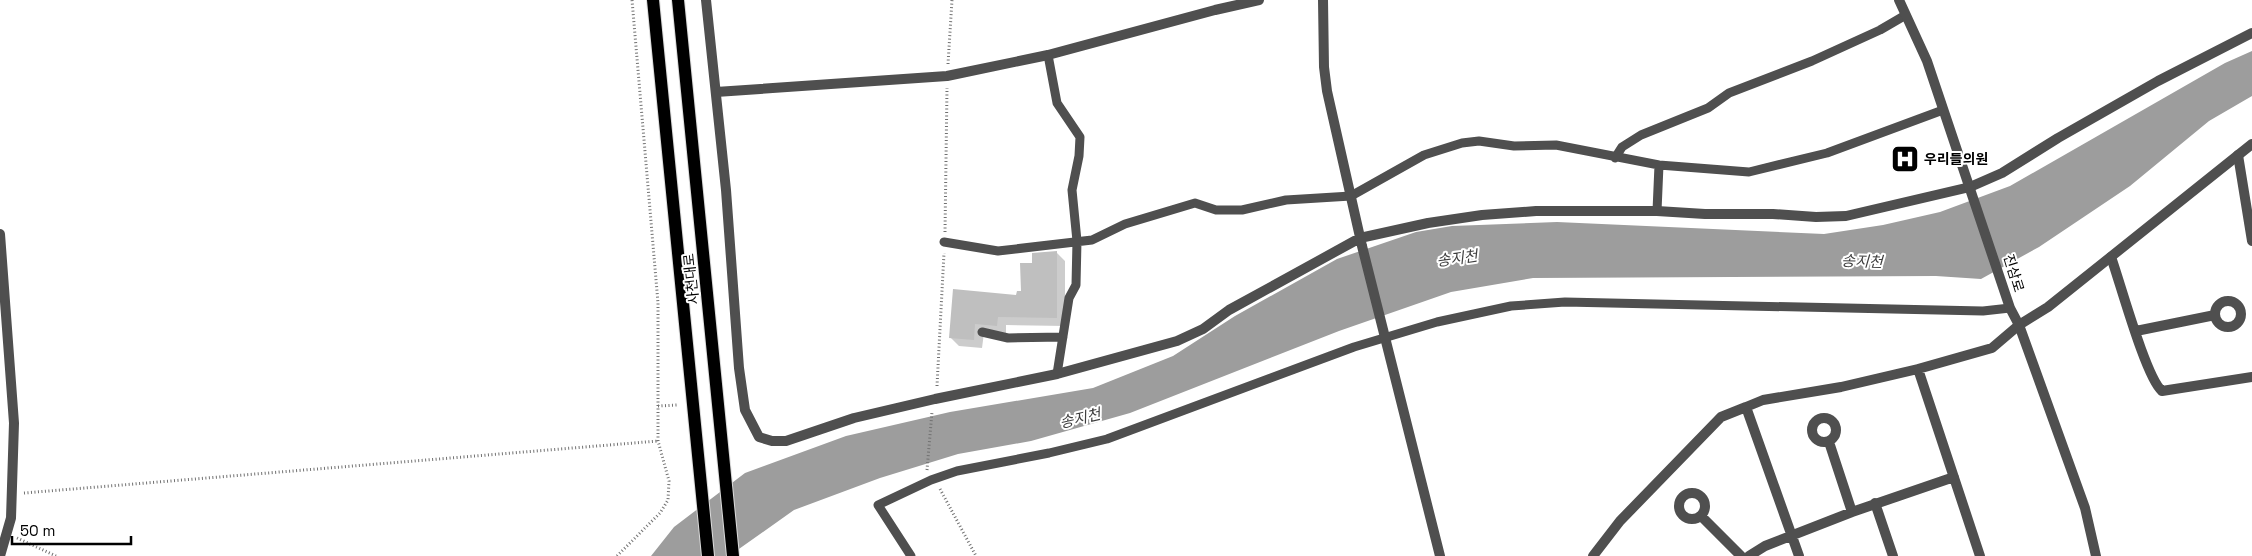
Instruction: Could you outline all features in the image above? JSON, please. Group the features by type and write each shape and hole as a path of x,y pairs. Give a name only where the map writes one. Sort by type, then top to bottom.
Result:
{"main road":[{"name":"사천대로","path":"653,0 702,479 708,556"},
{"name":"사천대로","path":"678,0 733,556"}],"street":[{"path":"706,0 716,92 739,368 745,410 759,437 772,441 786,441 854,418 1057,374 1177,342 1203,329 1229,310 1361,242 1428,224 1482,215 1536,211 1657,211 1705,214 1773,214 1816,218 1846,216 1971,189 2002,173 2058,138 2158,82 2252,33"},
{"path":"716,92 947,76 1048,54 1260,0"},
{"path":"1323,0 1324,67 1327,91 1361,242 1440,556"},
{"name":"진삼로","path":"1899,0 1904,16 1927,61 2006,290 2010,308 2019,325 2085,508 2096,556"},
{"path":"1593,556 1620,521 1721,418 1763,400 1841,387 1918,369 1992,348 2019,325 2048,307 2252,144"},
{"path":"2238,155 2252,241"},
{"path":"0,234 14,424 13,494 6,536 0,556"},
{"path":"2111,257 2157,387 2162,391 2252,377"},
{"path":"2136,331 2215,315"},
{"path":"1918,369 1980,556"},
{"path":"1746,407 1799,556"},
{"path":"1829,442 1852,512"},
{"path":"1749,556 1765,546 1791,535 1875,503 1954,477"},
{"path":"1875,503 1893,556"},
{"path":"1701,516 1741,556"}],"lane":[{"path":"1615,158 1622,147 1641,135 1708,108 1728,93 1812,61 1880,30 1904,16"},
{"path":"1048,54 1057,103 1080,137 1079,156 1072,190 1077,241 1076,285 1069,298 1057,374"},
{"path":"944,242 998,251 1092,240 1125,224 1195,203 1216,210 1242,210 1286,200 1351,196 1424,155 1462,143 1479,141 1514,146 1556,145 1615,158 1659,165 1735,172 1771,168 1827,153 1944,110"},
{"path":"1657,211 1659,165"},
{"path":"911,556 878,505 931,480 957,471 1049,454 1106,438 1385,338 1472,314 1511,306 1565,302 1983,311 2010,308"},
{"path":"982,332 1008,338 1063,338"}],"path":[{"path":"617,556 655,519 668,500 669,481 658,441 658,303 632,0"},
{"path":"947,76 952,0"},
{"path":"658,406 677,404"},
{"path":"926,470 932,407"},
{"path":"13,494 658,441"},
{"path":"931,480 938,486 976,556"},
{"path":"6,536 56,556"}],"water":[{"name":"송지천","path":"2252,51 2252,96 2209,121 2130,186 2039,247 1981,279 1936,276 1533,278 1451,292 1339,331 1130,413 1031,441 958,454 880,478 794,510 729,556 651,556 674,527 745,473 846,436 950,412 1093,388 1173,356 1235,316 1337,259 1416,232 1452,226 1557,222 1824,234 1883,225 1940,212 2010,186 2225,63"}],"building":[{"path":"1057,251 1057,318 998,317 997,326 975,324 974,340 949,338 953,289 1016,295 1017,291 1021,291 1020,263 1032,263 1032,253"}],"place":[{"name":"우리들의원","path":"1905,159"}]}
